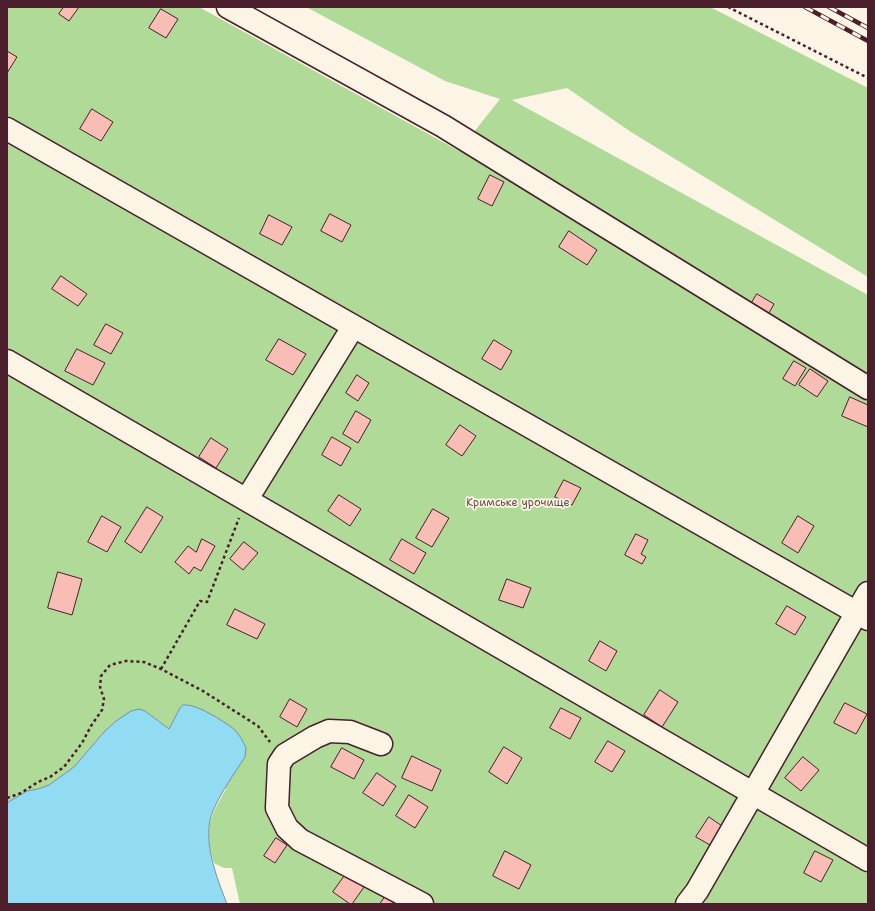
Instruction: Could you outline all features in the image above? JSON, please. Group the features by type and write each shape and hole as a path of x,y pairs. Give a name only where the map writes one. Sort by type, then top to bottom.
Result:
{"lane":[{"path":"228,7 443,126 868,388"},
{"path":"7,129 862,616"},
{"path":"247,499 353,327"},
{"path":"7,361 868,860"},
{"path":"687,904 697,891 753,794 862,616 868,593"},
{"path":"381,744 350,732 329,731 315,737 291,751 285,755 279,764 277,808 287,828 300,840 422,904"}],"path":[{"path":"728,7 868,78"},
{"path":"161,669 200,601 207,602 247,499"},
{"path":"7,798 21,793 38,782 50,777 64,767 82,743 102,710 104,699 100,687 101,676 110,665 126,661 144,662 161,669 203,691 258,726 278,753 279,764"}],"green space":[{"name":"Кримське урочище","path":"7,7 199,7 459,151 500,99 445,81 306,7 710,7 868,88 868,277 631,132 567,88 512,100 868,295 868,904 240,904 232,868 224,868 214,863 211,851 209,833 210,825 215,809 226,789 180,708 169,729 145,711 104,732 74,767 49,786 27,791 7,803"}],"water":[{"path":"183,705 188,705 202,710 234,729 238,733 246,748 245,757 220,797 213,811 210,822 209,834 212,858 227,904 7,904 7,803 27,791 49,785 74,767 104,732 116,721 131,711 139,709 145,711 169,729"}],"building":[{"path":"64,7 79,7 69,21 59,14"},
{"path":"161,9 178,19 166,38 149,28"},
{"path":"7,51 17,57 7,73"},
{"path":"92,109 113,122 101,141 80,129"},
{"path":"490,175 504,182 492,206 478,199"},
{"path":"330,214 351,225 342,242 321,231"},
{"path":"269,215 292,227 282,245 260,234"},
{"path":"569,231 597,250 587,265 559,247"},
{"path":"61,276 87,294 78,306 52,289"},
{"path":"757,294 774,304 765,320 748,309"},
{"path":"106,324 123,333 111,354 94,345"},
{"path":"279,339 306,354 293,375 266,360"},
{"path":"494,340 512,351 501,370 482,359"},
{"path":"77,349 105,363 93,385 65,371"},
{"path":"794,361 806,368 795,386 783,379"},
{"path":"810,369 828,381 817,397 799,385"},
{"path":"357,375 369,383 358,401 346,393"},
{"path":"850,397 868,405 868,427 842,416"},
{"path":"356,411 371,420 358,443 343,434"},
{"path":"460,425 476,436 462,456 446,445"},
{"path":"332,437 351,448 341,466 322,455"},
{"path":"211,438 228,449 216,468 199,457"},
{"path":"564,480 581,488 572,505 555,497"},
{"path":"339,495 361,509 350,526 328,511"},
{"path":"147,507 163,517 141,553 125,542"},
{"path":"433,509 449,518 432,547 416,538"},
{"path":"102,516 121,527 107,552 88,542"},
{"path":"798,516 814,526 798,553 782,543"},
{"path":"636,534 648,540 641,554 646,557 642,564 625,555"},
{"path":"202,539 215,546 201,571 194,567 189,574 175,562 188,546 196,552"},
{"path":"402,539 426,553 414,574 390,560"},
{"path":"244,542 258,553 243,570 230,559"},
{"path":"58,572 82,579 72,615 48,608"},
{"path":"507,579 531,588 523,608 499,600"},
{"path":"787,606 806,617 795,635 776,624"},
{"path":"235,609 265,624 257,639 227,625"},
{"path":"600,641 617,651 606,671 589,661"},
{"path":"660,690 678,702 662,727 644,715"},
{"path":"290,699 307,709 297,727 280,717"},
{"path":"845,703 867,714 856,734 834,723"},
{"path":"561,708 581,718 570,739 550,728"},
{"path":"608,741 625,751 612,772 595,762"},
{"path":"504,747 522,758 507,784 489,772"},
{"path":"342,748 364,760 354,779 331,767"},
{"path":"412,756 441,770 432,791 402,778"},
{"path":"803,757 819,770 801,791 785,778"},
{"path":"377,773 396,786 383,806 363,793"},
{"path":"409,795 428,807 415,828 396,816"},
{"path":"709,817 722,826 710,845 696,837"},
{"path":"276,838 287,845 275,863 264,856"},
{"path":"505,851 531,865 519,889 493,876"},
{"path":"815,851 833,860 821,882 804,873"},
{"path":"346,874 364,887 352,904 333,892"},
{"path":"385,897 396,904 380,904"}],"railway":[{"path":"805,7 868,41"},
{"path":"829,7 868,28"}]}
